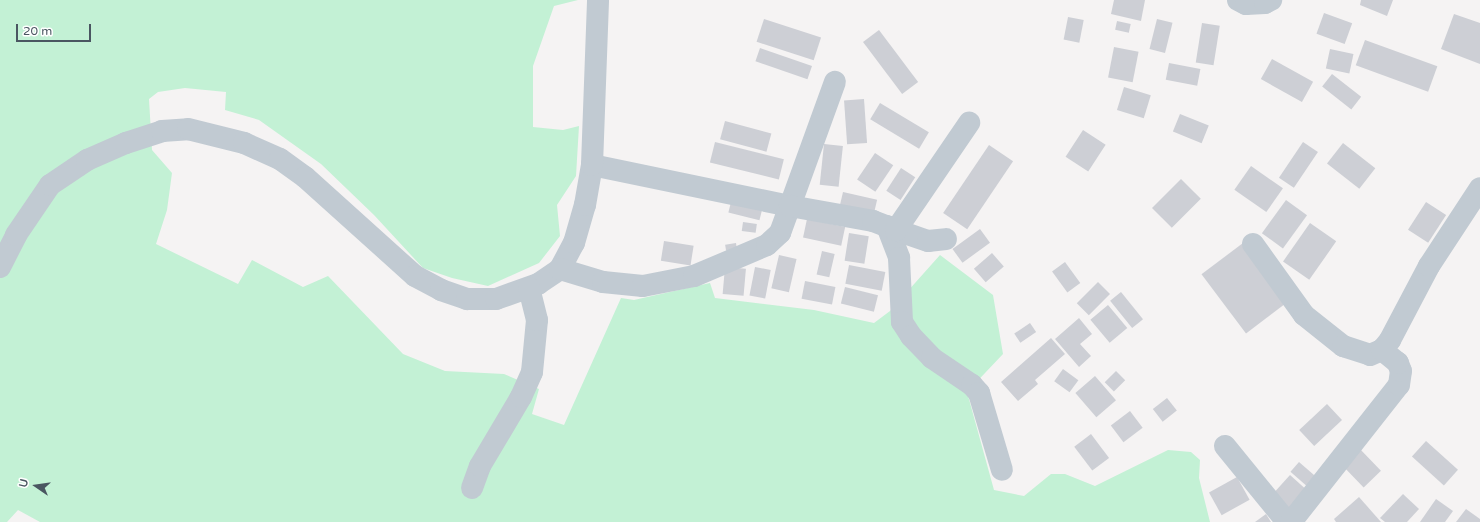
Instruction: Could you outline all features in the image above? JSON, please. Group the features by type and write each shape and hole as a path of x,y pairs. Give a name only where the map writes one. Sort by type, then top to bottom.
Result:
{"street":[{"path":"0,267 16,235 50,185 87,160 126,143 162,131 188,129 244,143 280,159 305,177 415,276 441,290 467,300 489,299 529,288 560,269 574,243 585,205 592,165 598,0"},
{"path":"1238,0 1246,4 1265,3 1271,0"},
{"path":"560,269 603,282 643,286 694,276 767,245 780,233 835,82"},
{"path":"969,123 892,228 899,258 899,298 902,322 911,336 932,358 953,374 972,385 979,393 1002,470"},
{"path":"592,165 892,228 928,241 946,239"},
{"path":"1253,244 1304,315 1350,349 1370,355 1382,350 1390,340 1432,260 1480,188"},
{"path":"472,488 480,466 521,397 532,372 537,320 529,288"},
{"path":"1291,522 1399,385 1401,371 1398,363 1382,350"},
{"path":"1224,446 1287,522"}],"green space":[{"path":"0,0 578,0 554,6 533,66 533,127 563,130 579,126 576,176 557,205 560,236 539,263 488,286 452,278 423,268 374,215 321,164 259,120 225,110 226,92 185,88 158,92 149,99 152,150 172,173 167,210 156,244 238,284 252,260 303,287 328,276 403,354 445,371 504,374 539,389 532,414 564,425 621,298 634,300 710,283 715,298 814,310 874,323 890,311 940,255 993,295 1003,354 967,392 994,490 1024,496 1051,474 1065,474 1095,486 1168,450 1191,452 1200,460 1199,478 1210,522 40,522 18,510 7,522 0,522"}],"building":[{"path":"1114,0 1145,0 1141,21 1111,14"},
{"path":"1361,0 1393,0 1387,16 1360,5"},
{"path":"1324,13 1352,23 1345,44 1316,34"},
{"path":"1454,14 1480,23 1480,64 1441,49"},
{"path":"1068,17 1084,20 1079,43 1064,40"},
{"path":"764,19 821,38 814,60 757,42"},
{"path":"1157,19 1173,23 1165,53 1150,49"},
{"path":"1117,21 1131,24 1129,33 1115,30"},
{"path":"1202,23 1220,26 1214,65 1196,63"},
{"path":"879,30 918,82 902,94 863,42"},
{"path":"1365,40 1437,66 1428,92 1356,65"},
{"path":"1114,47 1139,52 1133,82 1108,77"},
{"path":"760,48 812,66 807,79 755,61"},
{"path":"1330,49 1353,54 1349,74 1326,69"},
{"path":"1272,59 1313,82 1302,102 1261,79"},
{"path":"1169,63 1200,69 1197,86 1166,80"},
{"path":"1332,74 1361,97 1351,109 1322,87"},
{"path":"1124,87 1151,95 1144,118 1117,110"},
{"path":"864,99 867,143 847,144 844,100"},
{"path":"880,103 929,132 919,149 870,119"},
{"path":"1180,114 1209,126 1202,143 1173,132"},
{"path":"725,121 771,133 766,152 720,139"},
{"path":"1083,130 1106,145 1088,172 1066,157"},
{"path":"715,142 784,159 779,180 710,162"},
{"path":"1303,142 1318,152 1294,188 1279,178"},
{"path":"1343,143 1375,168 1359,189 1327,163"},
{"path":"824,144 843,146 839,187 820,185"},
{"path":"989,145 1013,161 967,229 943,213"},
{"path":"875,153 893,165 875,192 857,180"},
{"path":"1251,166 1283,188 1266,212 1234,190"},
{"path":"901,168 915,177 901,200 886,191"},
{"path":"1181,179 1201,199 1172,228 1152,208"},
{"path":"843,192 877,200 874,215 839,208"},
{"path":"732,198 763,206 759,220 728,213"},
{"path":"1286,200 1307,215 1283,248 1262,233"},
{"path":"1426,202 1446,215 1428,243 1408,230"},
{"path":"807,219 845,227 841,246 803,238"},
{"path":"743,222 757,224 756,233 742,231"},
{"path":"1310,223 1336,241 1309,280 1283,262"},
{"path":"980,229 990,243 962,263 952,249"},
{"path":"849,233 869,236 864,264 845,261"},
{"path":"664,241 694,246 691,265 661,261"},
{"path":"736,243 737,249 726,251 725,245"},
{"path":"1243,243 1288,302 1246,333 1201,274"},
{"path":"822,251 835,254 829,277 817,274"},
{"path":"992,253 1004,267 986,282 974,269"},
{"path":"779,255 797,259 789,292 771,288"},
{"path":"1065,262 1080,283 1067,292 1052,271"},
{"path":"849,265 885,272 882,291 845,284"},
{"path":"725,267 746,269 744,296 723,294"},
{"path":"755,267 771,270 765,299 749,295"},
{"path":"805,281 835,287 832,305 802,299"},
{"path":"1098,282 1110,294 1089,315 1077,303"},
{"path":"845,287 878,295 874,312 841,303"},
{"path":"1121,292 1143,319 1132,328 1110,301"},
{"path":"1108,305 1127,328 1110,343 1090,320"},
{"path":"1079,318 1092,334 1080,344 1091,356 1079,367 1055,339"},
{"path":"1030,323 1036,332 1020,343 1014,334"},
{"path":"1051,338 1065,354 1035,380 1038,384 1018,401 1001,382"},
{"path":"1063,369 1078,380 1070,392 1054,381"},
{"path":"1116,371 1125,380 1114,392 1105,382"},
{"path":"1095,376 1116,400 1096,417 1075,393"},
{"path":"1167,398 1177,411 1163,422 1153,409"},
{"path":"1327,404 1342,420 1314,446 1299,430"},
{"path":"1130,411 1143,428 1123,442 1111,425"},
{"path":"1091,434 1109,458 1092,471 1074,447"},
{"path":"1426,441 1458,470 1444,485 1412,457"},
{"path":"1358,447 1381,471 1364,487 1341,464"},
{"path":"1299,462 1316,477 1308,487 1290,472"},
{"path":"1290,475 1308,491 1289,512 1271,496"},
{"path":"1237,477 1250,500 1222,515 1209,493"},
{"path":"1403,494 1419,509 1407,522 1385,522 1380,518"},
{"path":"1359,497 1381,522 1336,522 1334,519"},
{"path":"1436,499 1453,511 1445,522 1420,522"},
{"path":"1466,509 1480,519 1480,522 1456,522"},
{"path":"1266,514 1271,522 1255,522"}]}
